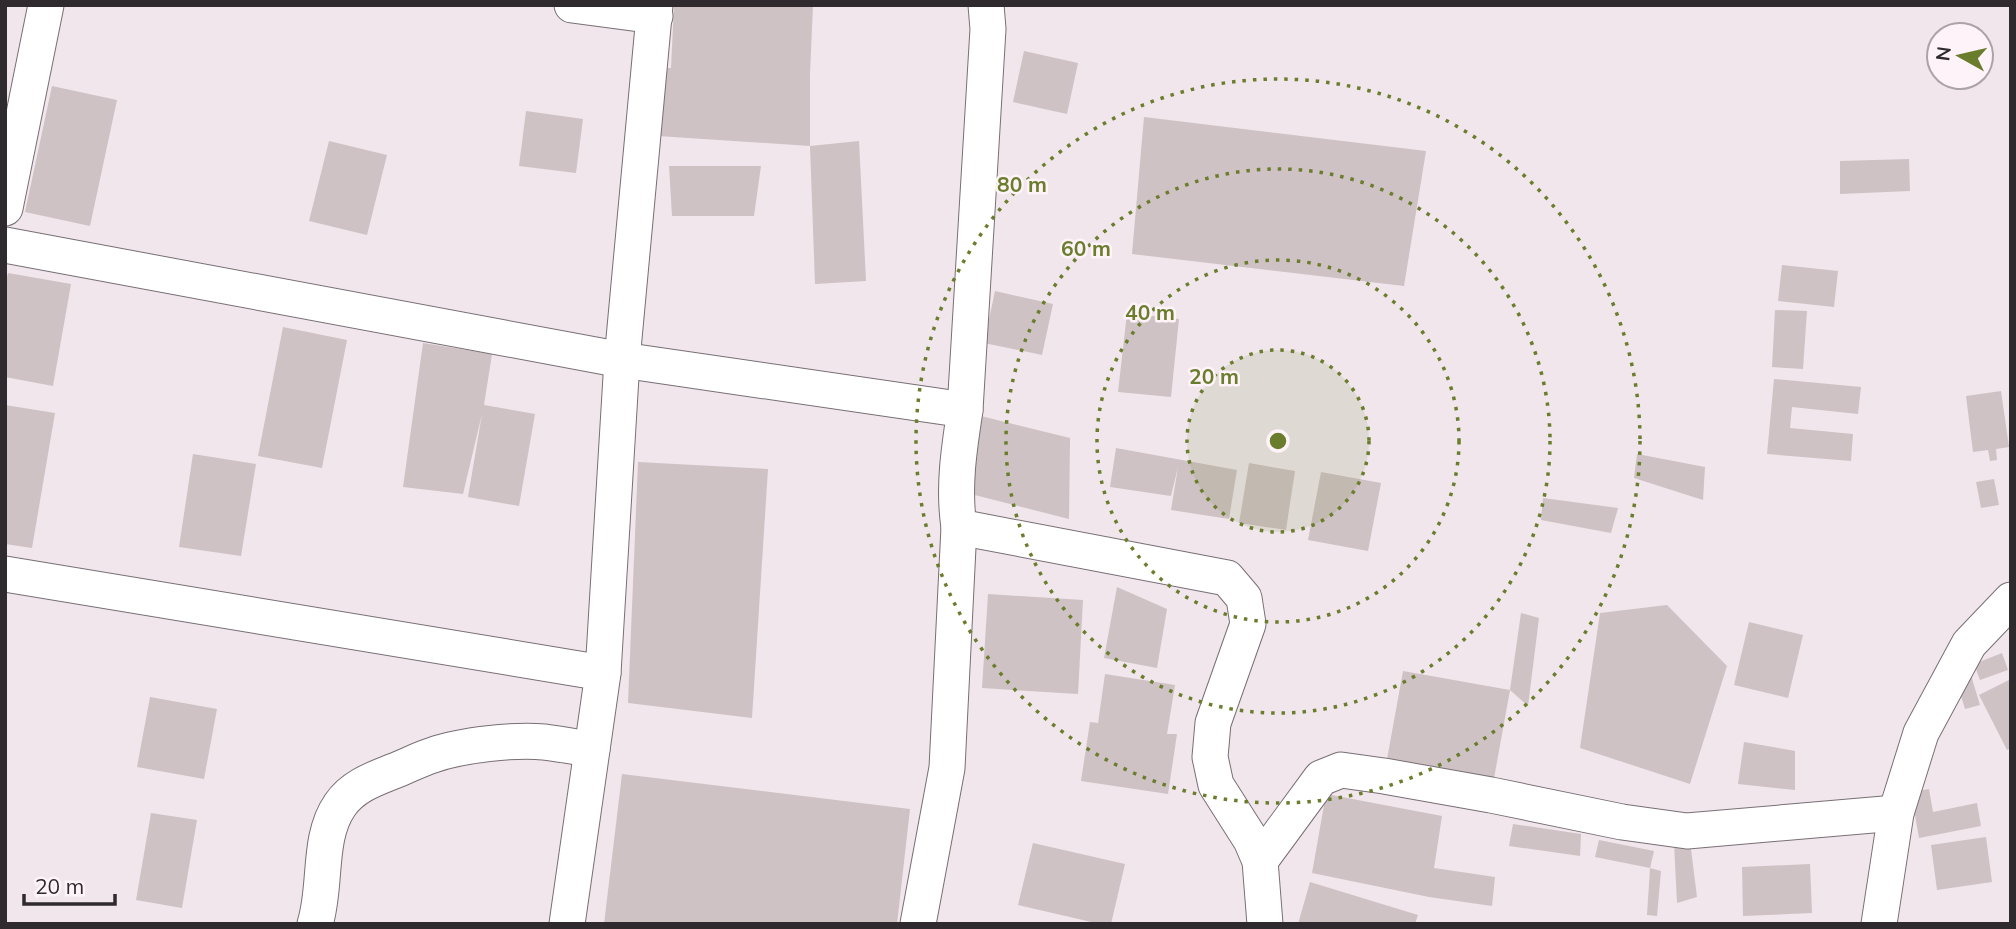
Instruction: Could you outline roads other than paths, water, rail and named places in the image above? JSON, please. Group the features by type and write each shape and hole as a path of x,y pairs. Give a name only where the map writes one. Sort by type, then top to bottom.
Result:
{"street":[{"path":"5,208 46,5"},
{"path":"567,924 603,673 622,359 655,10 572,5"},
{"path":"918,924 947,768 959,527 956,486 965,410 988,29 986,5"},
{"path":"5,245 622,359 965,410"},
{"path":"959,527 1227,578 1244,598 1248,624 1213,723 1210,757 1216,785 1251,840 1260,861 1265,924"},
{"path":"5,574 603,673"},
{"path":"1879,924 1896,813 1921,733 1969,644 2011,600"},
{"path":"315,924 331,825 341,804 362,784 435,754 463,748 513,742 542,742 592,749"},
{"path":"1260,861 1321,778 1341,770 1491,795 1622,822 1687,831 1896,813"}]}
